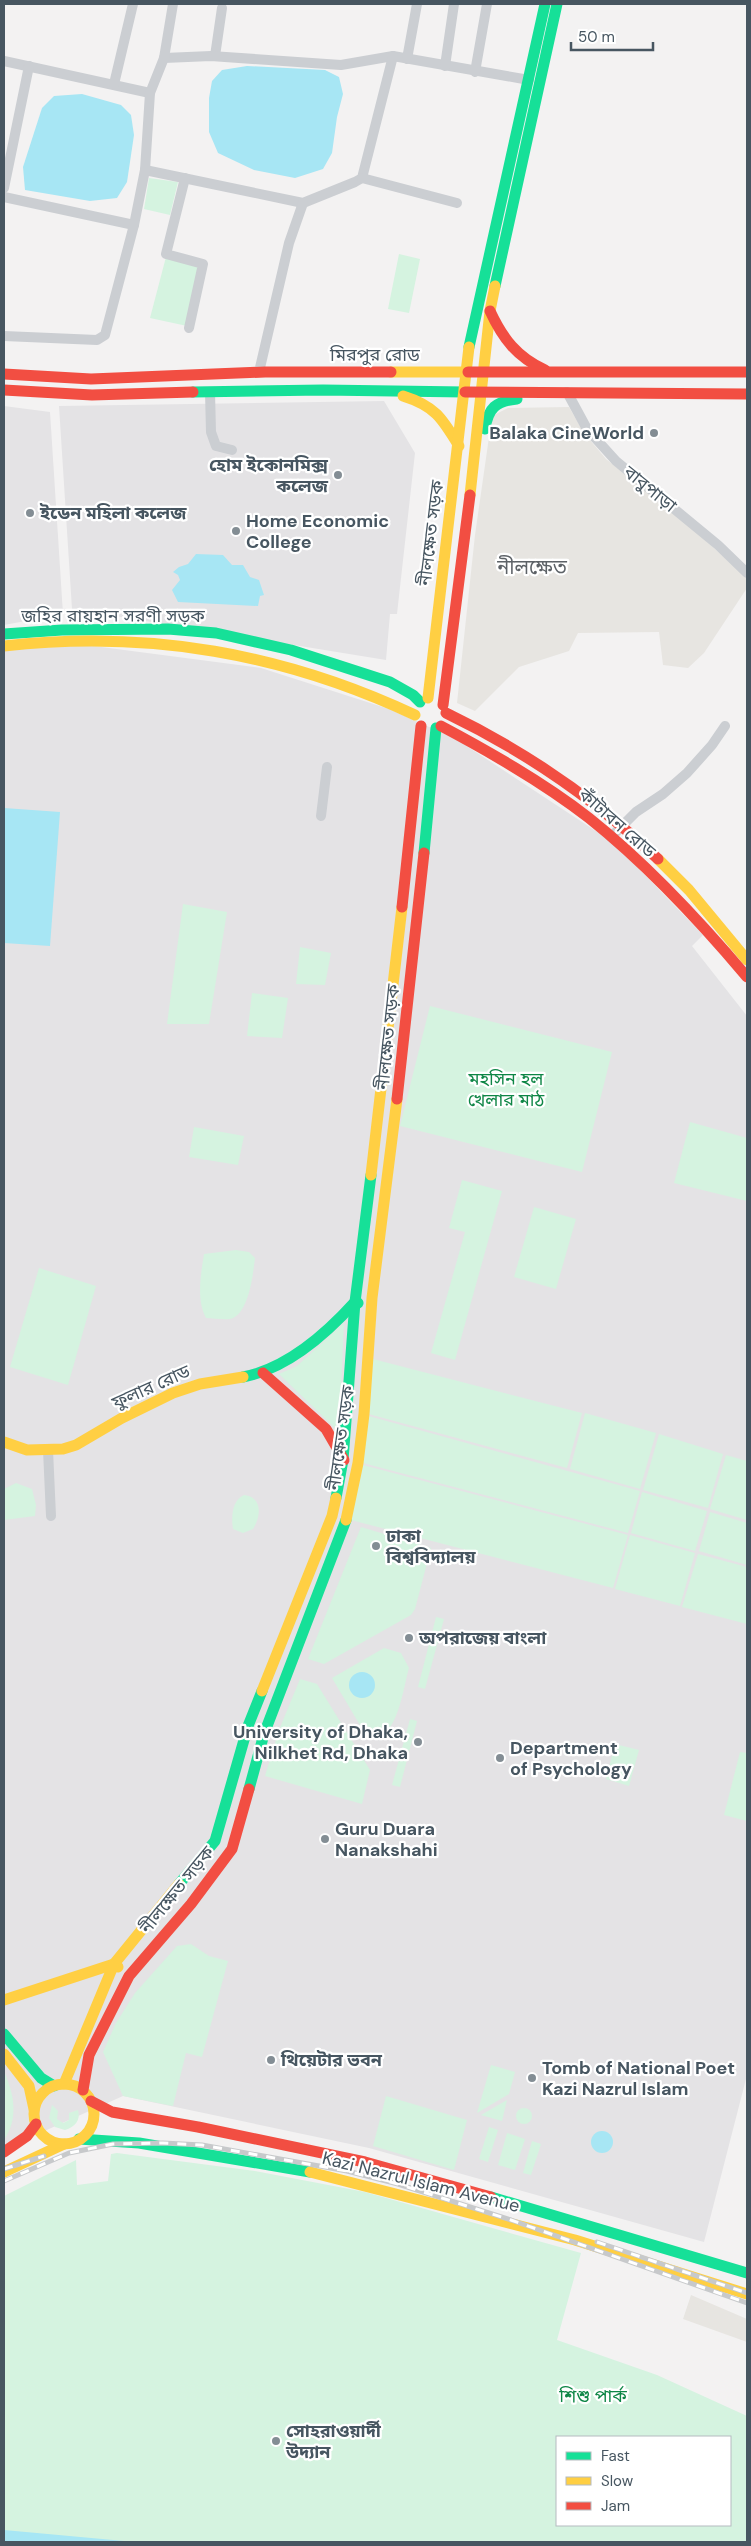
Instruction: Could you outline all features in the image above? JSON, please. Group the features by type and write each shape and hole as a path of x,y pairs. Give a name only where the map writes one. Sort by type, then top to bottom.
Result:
{"main road":[{"name":"নীলক্ষেত সড়ক","path":"424,700 466,392 469,348 545,4"},
{"path":"4,646 64,640 184,645 233,653 315,675 382,699 415,715 421,726 428,729 438,727 444,709 490,311 557,4"},
{"path":"490,311 508,346 524,360 547,371"},
{"name":"মিরপুর রোড","path":"4,374 26,377 108,379 259,372 747,372"},
{"name":"মিরপুর রোড","path":"4,390 109,396 210,392 384,390 747,394"},
{"path":"384,390 426,402 440,415 459,446"},
{"path":"469,503 476,494 487,416 493,405 514,399 551,398 564,392"},
{"name":"জহির রায়হান সরণী সড়ক","path":"4,634 72,630 168,629 216,633 291,650 390,682 424,700"},
{"path":"415,715 424,700 436,700 444,709"},
{"name":"কাঁটাবন রোড","path":"444,709 535,760 583,792 623,826 688,890 744,962 747,977"},
{"name":"নীলক্ষেত সড়ক","path":"59,2085 114,1964 128,1944 216,1840 248,1726 332,1516 343,1460 355,1302 391,1009 421,726"},
{"name":"নীলক্ষেত সড়ক","path":"83,2090 89,2055 129,1976 191,1904 232,1849 264,1734 346,1520 358,1463 364,1414 371,1303 408,1014 438,727"},
{"name":"কাঁটাবন রোড","path":"438,727 533,778 589,818 691,915 744,962"},
{"path":"355,1302 371,1303"},
{"name":"ফুলার রোড","path":"4,1442 28,1450 63,1450 76,1445 122,1418 173,1393 216,1380 264,1374 311,1343 336,1323 355,1302"},
{"path":"264,1374 326,1430 343,1460 358,1463"},
{"path":"273,1660 290,1665"},
{"path":"4,2000 114,1964 129,1976"},
{"path":"4,2034 41,2078 59,2085 83,2090 91,2101 94,2114 93,2122 85,2135 79,2140 64,2144 4,2172"},
{"path":"4,2054 28,2086 36,2124 50,2140 64,2144"},
{"path":"34,2110 40,2096 59,2085"},
{"name":"Kazi Nazrul Islam Avenue","path":"91,2101 112,2112 198,2127 365,2162 587,2224 747,2273"},
{"path":"4,2152 27,2136 36,2124"},
{"name":"Kazi Nazrul Islam Avenue","path":"79,2140 100,2139 139,2143 298,2170 575,2240 747,2294"}],"street":[{"path":"114,84 133,4"},
{"path":"4,336 102,338 105,335 134,225 145,170 150,93 164,58 173,4"},
{"path":"407,59 417,4"},
{"path":"445,66 454,4"},
{"path":"475,72 487,4"},
{"path":"215,56 222,8"},
{"path":"164,58 215,56 340,65 393,56 475,72 529,80"},
{"path":"362,178 393,56"},
{"path":"4,61 150,93"},
{"path":"4,188 29,66"},
{"path":"145,170 303,202 362,178 457,203"},
{"path":"185,178 166,254 204,264 189,328"},
{"path":"4,197 134,225"},
{"path":"259,372 289,243 303,202"},
{"path":"210,392 212,438 216,446 232,450"},
{"name":"বাবুপাড়া","path":"564,392 587,429 616,461 718,545 747,573"},
{"path":"611,838 687,772 707,751 725,726"},
{"path":"321,816 327,767"},
{"path":"48,1450 51,1516"}],"shaded area":[{"name":"Home Economic College","path":"384,401 415,453 397,614 390,614 386,660 72,609 59,406"},
{"name":"ইডেন মহিলা কলেজ","path":"4,406 50,412 63,614 4,625"},
{"path":"569,407 584,433 606,459 683,520 747,578 747,588 704,653 688,668 663,665 659,632 578,633 569,651 519,667 475,711 457,703 475,535 492,416 508,408"},
{"name":"ঢাকা বিশ্ববিদ্যালয়","path":"86,645 261,668 389,709 456,739 614,843 703,935 692,946 747,1016 747,2075 704,2242 369,2148 123,2096 4,2149 4,649"},
{"path":"691,2295 747,2319 747,2342 683,2319"}],"green space":[{"path":"149,178 178,182 170,215 144,209"},
{"path":"399,254 420,259 409,313 388,309"},
{"path":"166,257 201,266 187,326 150,318"},
{"path":"183,904 227,912 209,1024 167,1024"},
{"path":"300,947 331,953 325,985 296,984"},
{"path":"252,993 288,998 282,1038 247,1036"},
{"name":"মহসিন হল খেলার মাঠ","path":"430,1006 612,1052 582,1172 400,1126"},
{"path":"690,1122 747,1138 747,1201 674,1183"},
{"path":"194,1127 244,1136 238,1165 189,1157"},
{"path":"462,1180 502,1191 455,1360 431,1353 465,1232 449,1228"},
{"path":"534,1207 576,1219 556,1289 514,1277"},
{"path":"236,1250 249,1252 255,1258 246,1302 242,1310 230,1319 206,1318 200,1295 204,1254"},
{"path":"39,1268 96,1286 68,1385 10,1367"},
{"path":"344,1323 339,1432 279,1374 297,1366"},
{"path":"369,1358 582,1413 567,1468 365,1413"},
{"path":"585,1413 656,1433 640,1489 570,1469"},
{"path":"365,1415 640,1491 628,1533 359,1462"},
{"path":"659,1434 723,1454 708,1508 643,1490"},
{"path":"726,1455 747,1461 747,1520 710,1509"},
{"path":"359,1464 628,1535 613,1588 347,1519"},
{"path":"16,1483 32,1489 36,1505 35,1516 4,1520 4,1489"},
{"path":"642,1492 707,1511 695,1551 631,1533"},
{"path":"244,1495 255,1499 259,1513 253,1529 243,1533 233,1529 232,1519 233,1509 237,1501"},
{"path":"710,1512 747,1523 747,1565 699,1551"},
{"path":"361,1527 431,1548 415,1609 411,1615 324,1664 308,1659"},
{"path":"630,1535 695,1553 680,1606 615,1589"},
{"path":"698,1554 747,1567 747,1624 682,1607"},
{"path":"436,1617 444,1619 425,1689 418,1687"},
{"path":"384,1648 401,1653 409,1668 401,1701 392,1724 385,1733 377,1737 367,1737 332,1678"},
{"path":"300,1679 317,1684 370,1770 362,1804 265,1776 279,1730"},
{"path":"410,1719 417,1721 400,1787 392,1785"},
{"path":"615,1744 639,1750 629,1786 606,1779"},
{"path":"740,1752 747,1753 747,1821 724,1815"},
{"path":"191,1944 209,1956 228,1961 202,2057 186,2053 173,2106 123,2096 103,2052 116,2023 135,1993 177,1946"},
{"path":"491,2065 515,2072 509,2094 477,2113"},
{"path":"4,2071 12,2097 13,2114 12,2123 4,2140"},
{"path":"386,2096 467,2120 454,2170 373,2146"},
{"path":"507,2100 502,2121 481,2115"},
{"path":"52,2105 58,2111 57,2119 63,2123 69,2120 69,2113 78,2110 79,2117 76,2123 65,2130 55,2127 49,2118"},
{"path":"524,2108 532,2116 524,2124 516,2116"},
{"path":"489,2127 498,2130 488,2162 479,2159"},
{"path":"507,2133 525,2139 515,2170 498,2165"},
{"path":"532,2141 541,2144 531,2175 523,2173"},
{"name":"সোহরাওয়ার্দী উদ্যান","path":"117,2153 255,2171 365,2192 581,2253 557,2340 657,2375 747,2416 747,2542 4,2542 4,2196 76,2160 77,2185 108,2181 111,2154"}],"water":[{"path":"247,66 325,70 339,77 343,94 337,117 332,153 323,169 295,178 254,170 218,153 209,132 209,98 212,81 222,70"},
{"path":"82,94 121,105 131,115 134,135 127,182 117,198 90,201 25,190 23,167 42,108 54,96"},
{"path":"196,554 223,555 232,565 243,565 250,577 259,580 264,595 260,596 258,606 178,602 172,590 180,580 178,575 173,572 179,567 188,564"},
{"path":"4,808 60,812 50,946 4,943"},
{"path":"362,1672 371,1676 375,1685 371,1694 362,1698 353,1694 349,1685 353,1676"},
{"path":"598,2131 606,2131 613,2138 613,2146 606,2153 598,2153 591,2146 591,2138"},
{"path":"4,2530 135,2542 4,2542"}],"railway":[{"path":"4,2181 69,2153 113,2144 163,2143 202,2145 347,2171 398,2184 511,2220 747,2303"},
{"path":"4,2169 44,2156"},
{"path":"597,2242 747,2293"}],"traffic: fast":[{"path":"469,347 545,4"},
{"path":"495,286 557,4"},
{"path":"193,392 323,390 465,392"},
{"path":"485,429 488,416 494,407 498,404 517,399"},
{"path":"4,634 62,630 168,629 216,633 291,650 390,682 413,695 420,702"},
{"path":"424,853 436,728"},
{"path":"336,1498 343,1460 355,1302 371,1175"},
{"path":"243,1377 275,1366 304,1349 355,1302 358,1303"},
{"path":"249,1789 264,1734 346,1520"},
{"path":"179,1884 215,1841 248,1726 262,1691"},
{"path":"4,2034 41,2078 54,2086"},
{"path":"79,2139 139,2143 310,2172"},
{"path":"491,2197 747,2273"}],"traffic: slow":[{"path":"470,495 490,311 495,286"},
{"path":"428,698 469,347"},
{"path":"391,372 468,372"},
{"path":"403,396 423,404 437,414 459,446"},
{"path":"4,646 111,641 163,644 214,651 265,662 315,676 415,715"},
{"path":"658,859 689,890 747,960"},
{"path":"371,1175 402,907"},
{"path":"346,1520 358,1463 364,1414 372,1298 397,1099"},
{"path":"4,1442 27,1450 63,1449 76,1445 122,1418 173,1393 200,1384 243,1377"},
{"path":"262,1691 332,1516 336,1498"},
{"path":"64,2084 114,1964 179,1884"},
{"path":"4,2000 114,1964 118,1967"},
{"path":"4,2054 29,2086 34,2109"},
{"path":"64,2084 81,2089 89,2097 94,2114 89,2131 81,2139 64,2144 47,2139 39,2131 34,2114 39,2097 47,2089 64,2084"},
{"path":"4,2172 64,2144"},
{"path":"310,2172 575,2240 747,2294"}],"traffic: jam":[{"path":"490,311 500,330 512,346 526,359 545,370"},
{"path":"4,374 91,379 265,372 391,372"},
{"path":"468,372 747,372"},
{"path":"4,390 92,395 193,392"},
{"path":"465,392 747,394"},
{"path":"443,705 470,495"},
{"path":"446,713 504,743 558,778 609,816 658,859"},
{"path":"402,907 421,726"},
{"path":"441,726 554,792 611,836 672,894 747,977"},
{"path":"397,1099 424,853"},
{"path":"263,1373 326,1429 344,1460"},
{"path":"83,2090 89,2055 129,1976 191,1904 232,1849 249,1789"},
{"path":"91,2101 112,2112 198,2127 365,2162 491,2197"},
{"path":"4,2152 27,2136 36,2124"}],"place":[{"name":"Balaka CineWorld","path":"654,433"},
{"name":"হোম ইকোনমিক্স কলেজ","path":"338,475"},
{"name":"ইডেন মহিলা কলেজ","path":"30,513"},
{"name":"Home Economic College","path":"236,531"},
{"name":"ঢাকা বিশ্ববিদ্যালয়","path":"376,1546"},
{"name":"অপরাজেয় বাংলা","path":"409,1638"},
{"name":"University of Dhaka, Nilkhet Rd, Dhaka","path":"418,1742"},
{"name":"Department of Psychology","path":"500,1758"},
{"name":"Guru Duara Nanakshahi","path":"325,1839"},
{"name":"থিয়েটার ভবন","path":"271,2060"},
{"name":"Tomb of National Poet Kazi Nazrul Islam","path":"532,2078"},
{"name":"সোহরাওয়ার্দী উদ্যান","path":"276,2441"}],"district":[{"name":"নীলক্ষেত","path":"532,567"}],"park label":[{"name":"শিশু পার্ক","path":"593,2396"}]}
